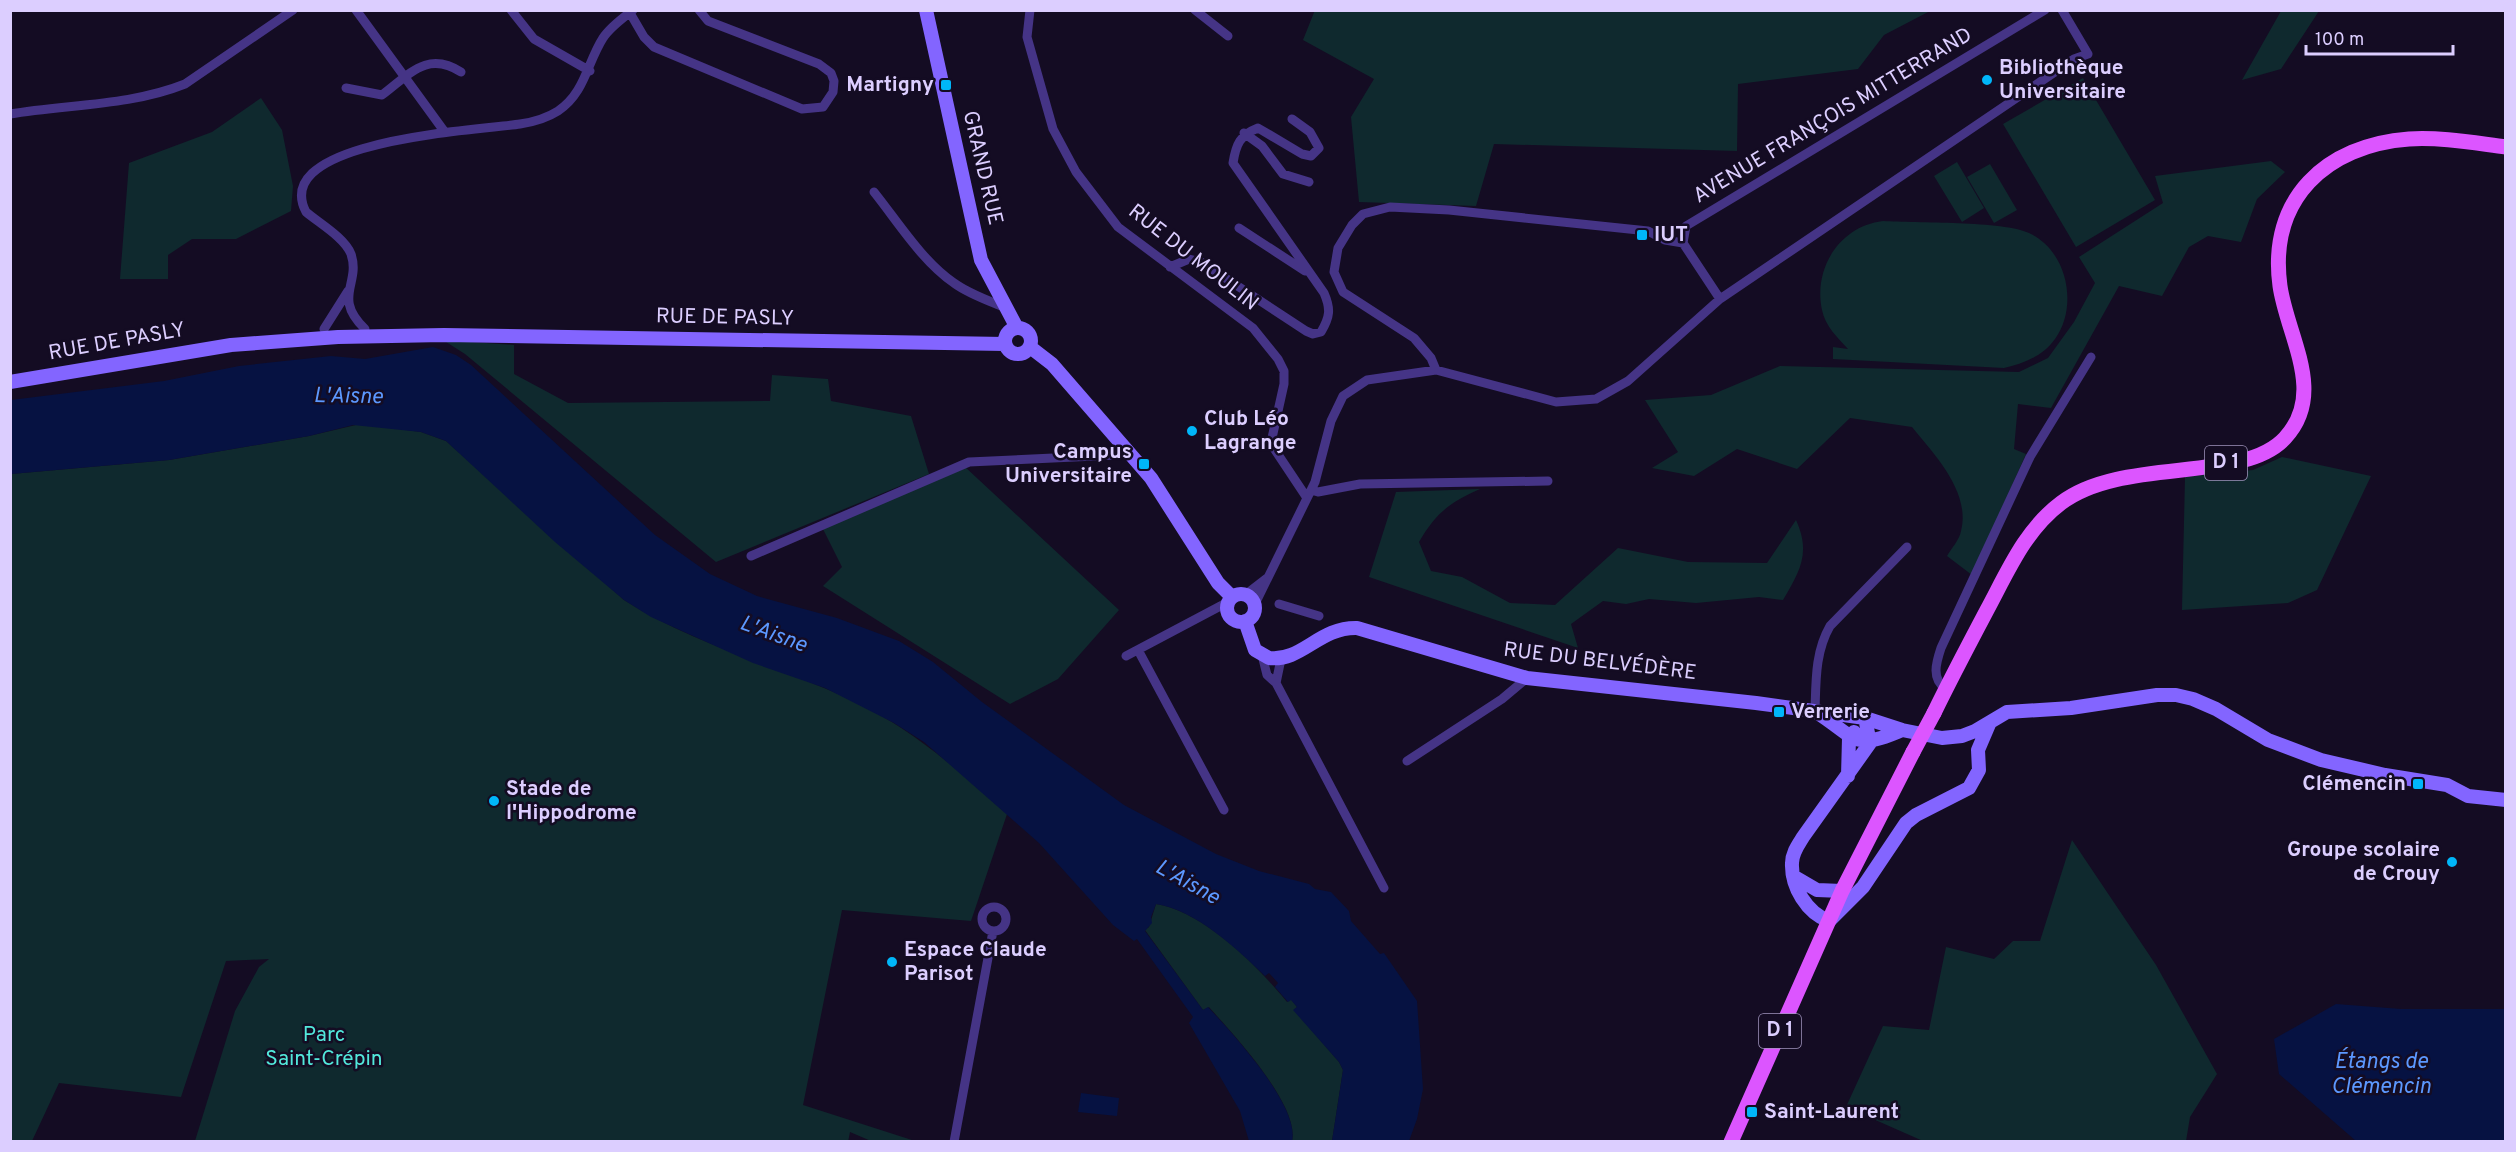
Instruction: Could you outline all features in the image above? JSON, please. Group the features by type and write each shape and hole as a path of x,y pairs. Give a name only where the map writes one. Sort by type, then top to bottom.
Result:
{"main road":[{"name":"GRAND RUE","path":"926,10 981,260 1017,328"},
{"name":"D 1","path":"1731,1142 1842,891 2022,544 2042,520 2071,496 2115,478 2256,457 2286,437 2301,412 2305,385 2283,303 2279,257 2291,209 2311,179 2346,154 2387,142 2426,139 2505,147"},
{"name":"RUE DE PASLY","path":"10,382 231,345 277,334 324,329 395,328 444,335"},
{"path":"1030,347 1023,353 1014,354 1005,344 1006,335 1017,328 1029,334 1030,347 1052,364 1151,478 1218,583 1235,598 1251,599 1254,606 1251,617 1245,621 1230,617 1235,598"},
{"name":"RUE DE PASLY","path":"231,345 338,337 444,335 1005,344"},
{"path":"1245,621 1255,650 1262,655 1281,659"},
{"name":"RUE DU BELVÉDÈRE","path":"1281,659 1293,655 1332,631 1357,628 1527,678 1815,711 1865,718 1924,735 1942,738 1962,736"},
{"path":"1978,750 1962,736 2007,712 2071,708 2157,695 2176,695 2193,699 2216,709 2268,740 2321,760 2458,789 2505,794"},
{"path":"1815,711 1849,738 1870,743"},
{"path":"1848,776 1849,738 1865,718"},
{"path":"1865,718 1870,743"},
{"path":"1902,730 1870,743 1794,852 1794,876 1804,902 1813,912 1829,921 1863,887 1906,823 1916,815 1969,788 1979,770 1978,750 1990,722"},
{"path":"2458,789 2468,796 2505,800"},
{"path":"1794,876 1816,890 1842,891"}],"street":[{"path":"10,114 48,107 142,98 167,91 185,84 293,10"},
{"path":"356,10 444,131"},
{"path":"511,10 534,39 590,71"},
{"path":"365,329 356,320 349,305 348,291 352,264 350,252 306,212 301,195 306,183 325,162 342,155 444,131 542,120 571,100 590,71 603,38 632,12 644,38 654,47 694,66 802,109 823,107 829,101 834,81 831,73 819,64 708,21 699,10"},
{"name":"RUE DU MOULIN","path":"1030,10 1027,37 1050,119 1076,172 1118,227 1253,328 1278,358 1284,371 1284,384 1272,438 1273,447 1309,494"},
{"path":"1194,10 1228,36"},
{"name":"AVENUE FRANÇOIS MITTERRAND","path":"1683,243 1686,226 2045,10"},
{"path":"1254,606 1309,494 1331,421 1343,396 1367,380 1436,370 1556,402 1596,399 1628,381 1720,299 2074,59 2088,54 2062,10"},
{"path":"346,88 382,95 418,65 448,64 460,72"},
{"path":"1170,267 1189,259 1201,262 1313,334 1321,332 1330,316 1329,305 1324,293 1233,163 1235,149 1244,133 1258,128 1302,154 1311,156 1319,148 1310,132 1292,119"},
{"path":"1244,133 1262,146 1283,174 1309,182"},
{"path":"874,192 909,236 952,282 1004,307"},
{"path":"1436,370 1431,358 1414,338 1343,292 1334,272 1338,248 1352,225 1363,214 1390,207 1449,210 1648,231 1665,240 1683,243 1720,299"},
{"path":"1239,228 1311,275"},
{"path":"324,329 348,291"},
{"path":"1946,689 1937,682 1936,674 1941,648 2030,457 2091,357"},
{"path":"751,556 969,462 1117,455 1127,450"},
{"path":"1309,494 1360,484 1548,482"},
{"path":"1815,711 1818,660 1822,640 1830,626 1907,548"},
{"path":"1126,656 1235,598 1267,578"},
{"path":"1279,604 1319,616"},
{"path":"1138,650 1224,810"},
{"path":"1262,655 1267,675 1276,683 1384,888"},
{"path":"1276,683 1281,659"},
{"path":"1407,761 1502,699 1527,678"},
{"path":"954,1142 993,931"}],"green space":[{"path":"1315,10 1930,11 1884,35 1858,69 1738,84 1737,151 1494,144 1476,206 1359,202 1351,117 1374,79 1303,40"},
{"path":"2281,11 2319,11 2281,69 2242,80"},
{"path":"2083,78 2155,200 2076,247 2003,124"},
{"path":"261,98 282,130 293,186 291,211 236,239 192,239 168,255 168,279 120,279 129,163 212,132"},
{"path":"2271,161 2285,172 2257,199 2241,242 2208,236 2189,247 2162,296 2119,286 2051,408 2018,404 2014,449 2026,454 1972,575 1947,556 1960,534 1963,516 1956,488 1940,461 1912,427 1850,418 1797,469 1737,449 1694,476 1652,468 1678,452 1645,400 1711,395 1780,366 2019,372 2048,358 2074,322 2095,283 2079,257 2163,203 2155,176"},
{"path":"1957,162 1984,208 1962,222 1934,176"},
{"path":"1990,164 2017,210 1994,223 1967,177"},
{"path":"1883,221 2000,226 2029,233 2042,241 2060,265 2067,295 2062,326 2055,339 2045,350 2032,358 2004,368 1833,359 1833,347 1848,349 1829,326 1822,310 1820,294 1826,265 1842,240 1854,231"},
{"path":"443,340 514,345 514,374 568,403 770,401 772,375 828,379 831,401 911,416 929,474 716,562 465,354"},
{"name":"Stade de l'Hippodrome","path":"360,424 421,432 446,441 624,600 696,638 824,688 876,713 943,758 1007,814 971,921 842,910 803,1105 915,1141 871,1141 850,1132 848,1142 195,1141 235,1011 259,967 269,959 226,961 181,1097 59,1083 32,1141 11,1141 11,474 169,460 309,436"},
{"path":"2282,457 2371,476 2317,590 2288,603 2182,610 2185,477 2253,470"},
{"path":"964,466 1119,610 1058,679 1010,704 823,586 842,567 823,529"},
{"path":"1480,489 1460,499 1438,516 1419,542 1431,571 1462,577 1510,603 1555,605 1618,548 1688,562 1767,563 1796,520 1803,542 1799,571 1783,600 1759,597 1696,603 1649,599 1626,604 1603,601 1571,624 1578,648 1369,577 1396,492"},
{"path":"2072,840 2156,965 2217,1074 2190,1117 2186,1141 1923,1141 1846,1107 1883,1026 1929,1030 1946,947 1994,959 2013,941 2040,941"},
{"path":"1156,904 1192,917 1228,942 1261,972 1287,1002 1291,999 1297,1007 1294,1010 1339,1062 1343,1070 1332,1141 1292,1141 1292,1126 1286,1109 1262,1070 1209,1007 1203,1010 1145,930 1149,927"}],"water":[{"name":"L'Aisne","path":"433,347 456,355 471,365 655,535 710,574 757,596 837,618 899,641 933,662 982,702 1124,805 1216,854 1259,871 1331,892 1349,911 1351,921 1380,954 1384,953 1417,1001 1423,1089 1417,1119 1409,1141 1332,1141 1343,1070 1339,1062 1293,1010 1297,1007 1291,1000 1288,1002 1275,987 1278,983 1269,973 1265,976 1229,943 1201,922 1171,908 1156,904 1151,917 1152,923 1145,931 1203,1010 1208,1007 1247,1052 1286,1109 1292,1126 1292,1141 1249,1141 1240,1111 1189,1023 1193,1017 1137,939 1134,941 1113,925 1039,843 924,742 894,723 825,688 753,663 651,617 624,600 555,542 446,441 421,432 353,425 309,436 169,460 11,474 11,400 164,381 239,366 331,356 365,359"},
{"name":"Étangs de Clémencin","path":"2336,1004 2401,1009 2505,1009 2505,1141 2356,1141 2279,1074 2274,1039"},
{"path":"1081,1093 1119,1098 1117,1116 1078,1112"}],"place":[{"name":"Bibliothèque Universitaire","path":"1987,80"},
{"name":"Martigny","path":"946,85"},
{"name":"IUT","path":"1642,235"},
{"name":"Club Léo Lagrange","path":"1192,431"},
{"name":"Campus Universitaire","path":"1144,464"},
{"name":"Verrerie","path":"1779,712"},
{"name":"Clémencin","path":"2418,784"},
{"name":"Stade de l'Hippodrome","path":"494,801"},
{"name":"Groupe scolaire de Crouy","path":"2452,862"},
{"name":"Espace Claude Parisot","path":"892,962"},
{"name":"Saint-Laurent","path":"1752,1112"}],"park label":[{"name":"Parc Saint-Crépin","path":"324,1047"}]}
